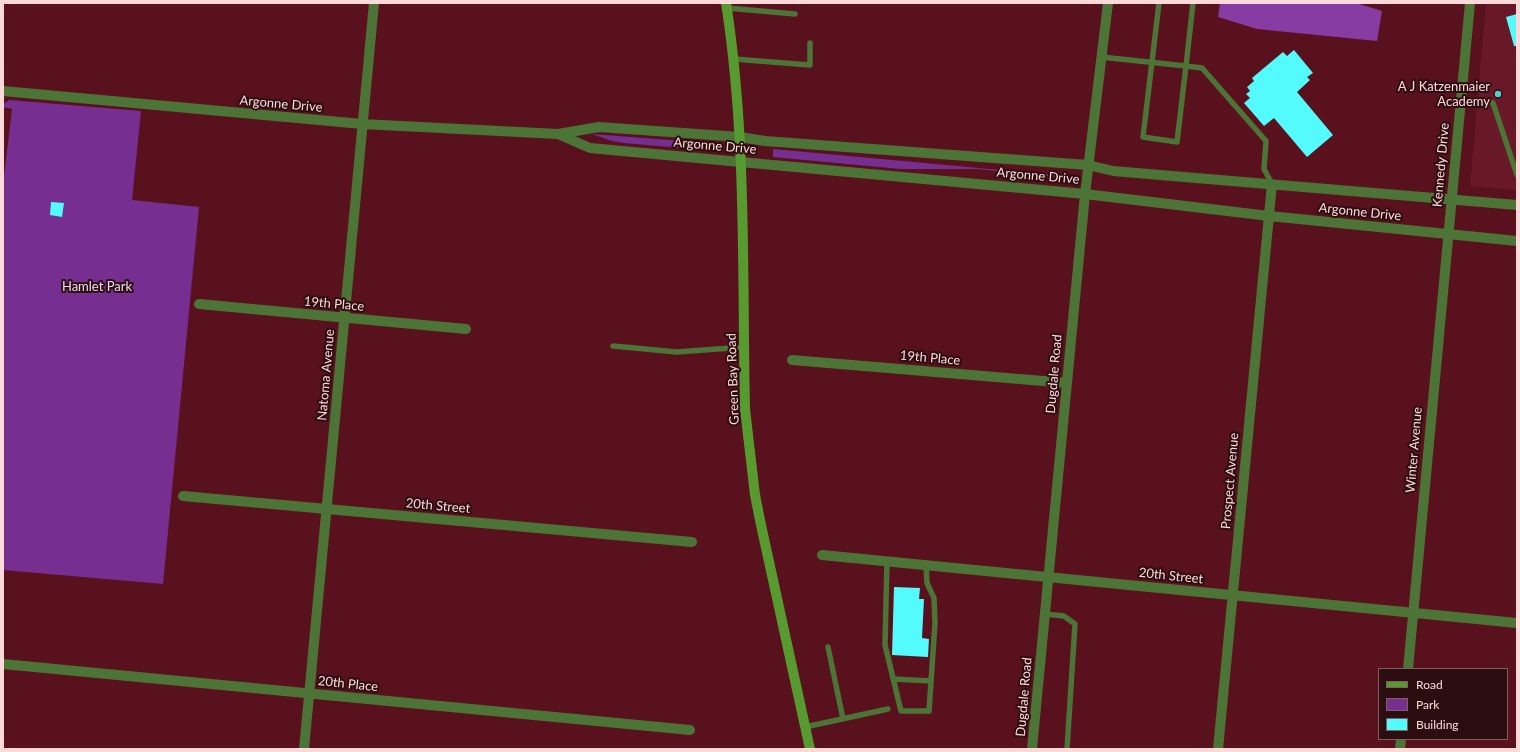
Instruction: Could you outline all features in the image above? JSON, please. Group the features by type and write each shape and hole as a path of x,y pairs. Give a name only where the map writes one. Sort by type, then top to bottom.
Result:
{"main road":[{"name":"Green Bay Road","path":"727,5 734,59 740,137 745,409 755,495 810,749"}],"street":[{"name":"Natoma Avenue","path":"304,749 374,3"},
{"name":"Dugdale Road","path":"1032,749 1085,194 1108,3"},
{"name":"Kennedy Drive","path":"1447,234 1470,3"},
{"name":"Argonne Drive","path":"3,92 362,124 558,134 599,127 740,137 765,141 1088,165 1113,170 1517,205"},
{"name":"Argonne Drive","path":"558,134 590,148 1085,194 1269,216 1517,241"},
{"name":"Prospect Avenue","path":"1218,749 1272,184"},
{"name":"Winter Avenue","path":"1408,668 1447,234"},
{"name":"19th Place","path":"199,304 466,329"},
{"name":"19th Place","path":"792,360 1067,383"},
{"name":"20th Street","path":"183,496 692,542"},
{"name":"20th Street","path":"822,555 1517,623"},
{"name":"20th Place","path":"3,664 690,730"}],"lane":[{"path":"1159,3 1143,137 1177,142 1193,3"},
{"path":"727,5 794,14"},
{"path":"734,59 810,65 810,43"},
{"path":"1101,57 1202,68 1266,140 1264,169 1272,184"},
{"path":"1460,101 1485,100 1493,103 1517,175"},
{"path":"613,346 677,352 744,347"},
{"path":"887,562 885,645 901,711 929,711 935,623 934,598 927,584 926,565"},
{"path":"1045,614 1064,616 1075,624 1067,749"},
{"path":"828,647 843,719"},
{"path":"894,679 931,681"},
{"path":"805,727 888,709"}],"shaded area":[{"path":"1220,3 1356,3 1382,11 1377,41 1257,29 1218,17"},
{"name":"A J Katzenmaier Academy","path":"1486,3 1517,3 1517,190 1470,186"}],"green space":[{"name":"Hamlet Park","path":"9,100 141,111 132,200 199,207 163,584 3,570 3,185 12,109 3,107 3,104"},
{"path":"592,134 708,143 709,148 706,150 624,143 612,141"},
{"path":"773,149 1065,176 1065,178 978,169 901,169 773,157"}],"building":[{"path":"1517,14 1517,46 1514,46 1506,17"},
{"path":"1294,50 1313,73 1307,77 1310,80 1297,92 1333,135 1307,157 1274,118 1264,126 1244,103 1250,98 1246,94 1250,91 1247,87 1254,81 1252,78 1283,52 1287,56"},
{"path":"51,202 64,203 62,217 50,215"},
{"path":"894,587 920,588 919,599 924,599 922,638 929,639 928,657 892,655"}],"place":[{"name":"A J Katzenmaier Academy","path":"1498,94"}]}
